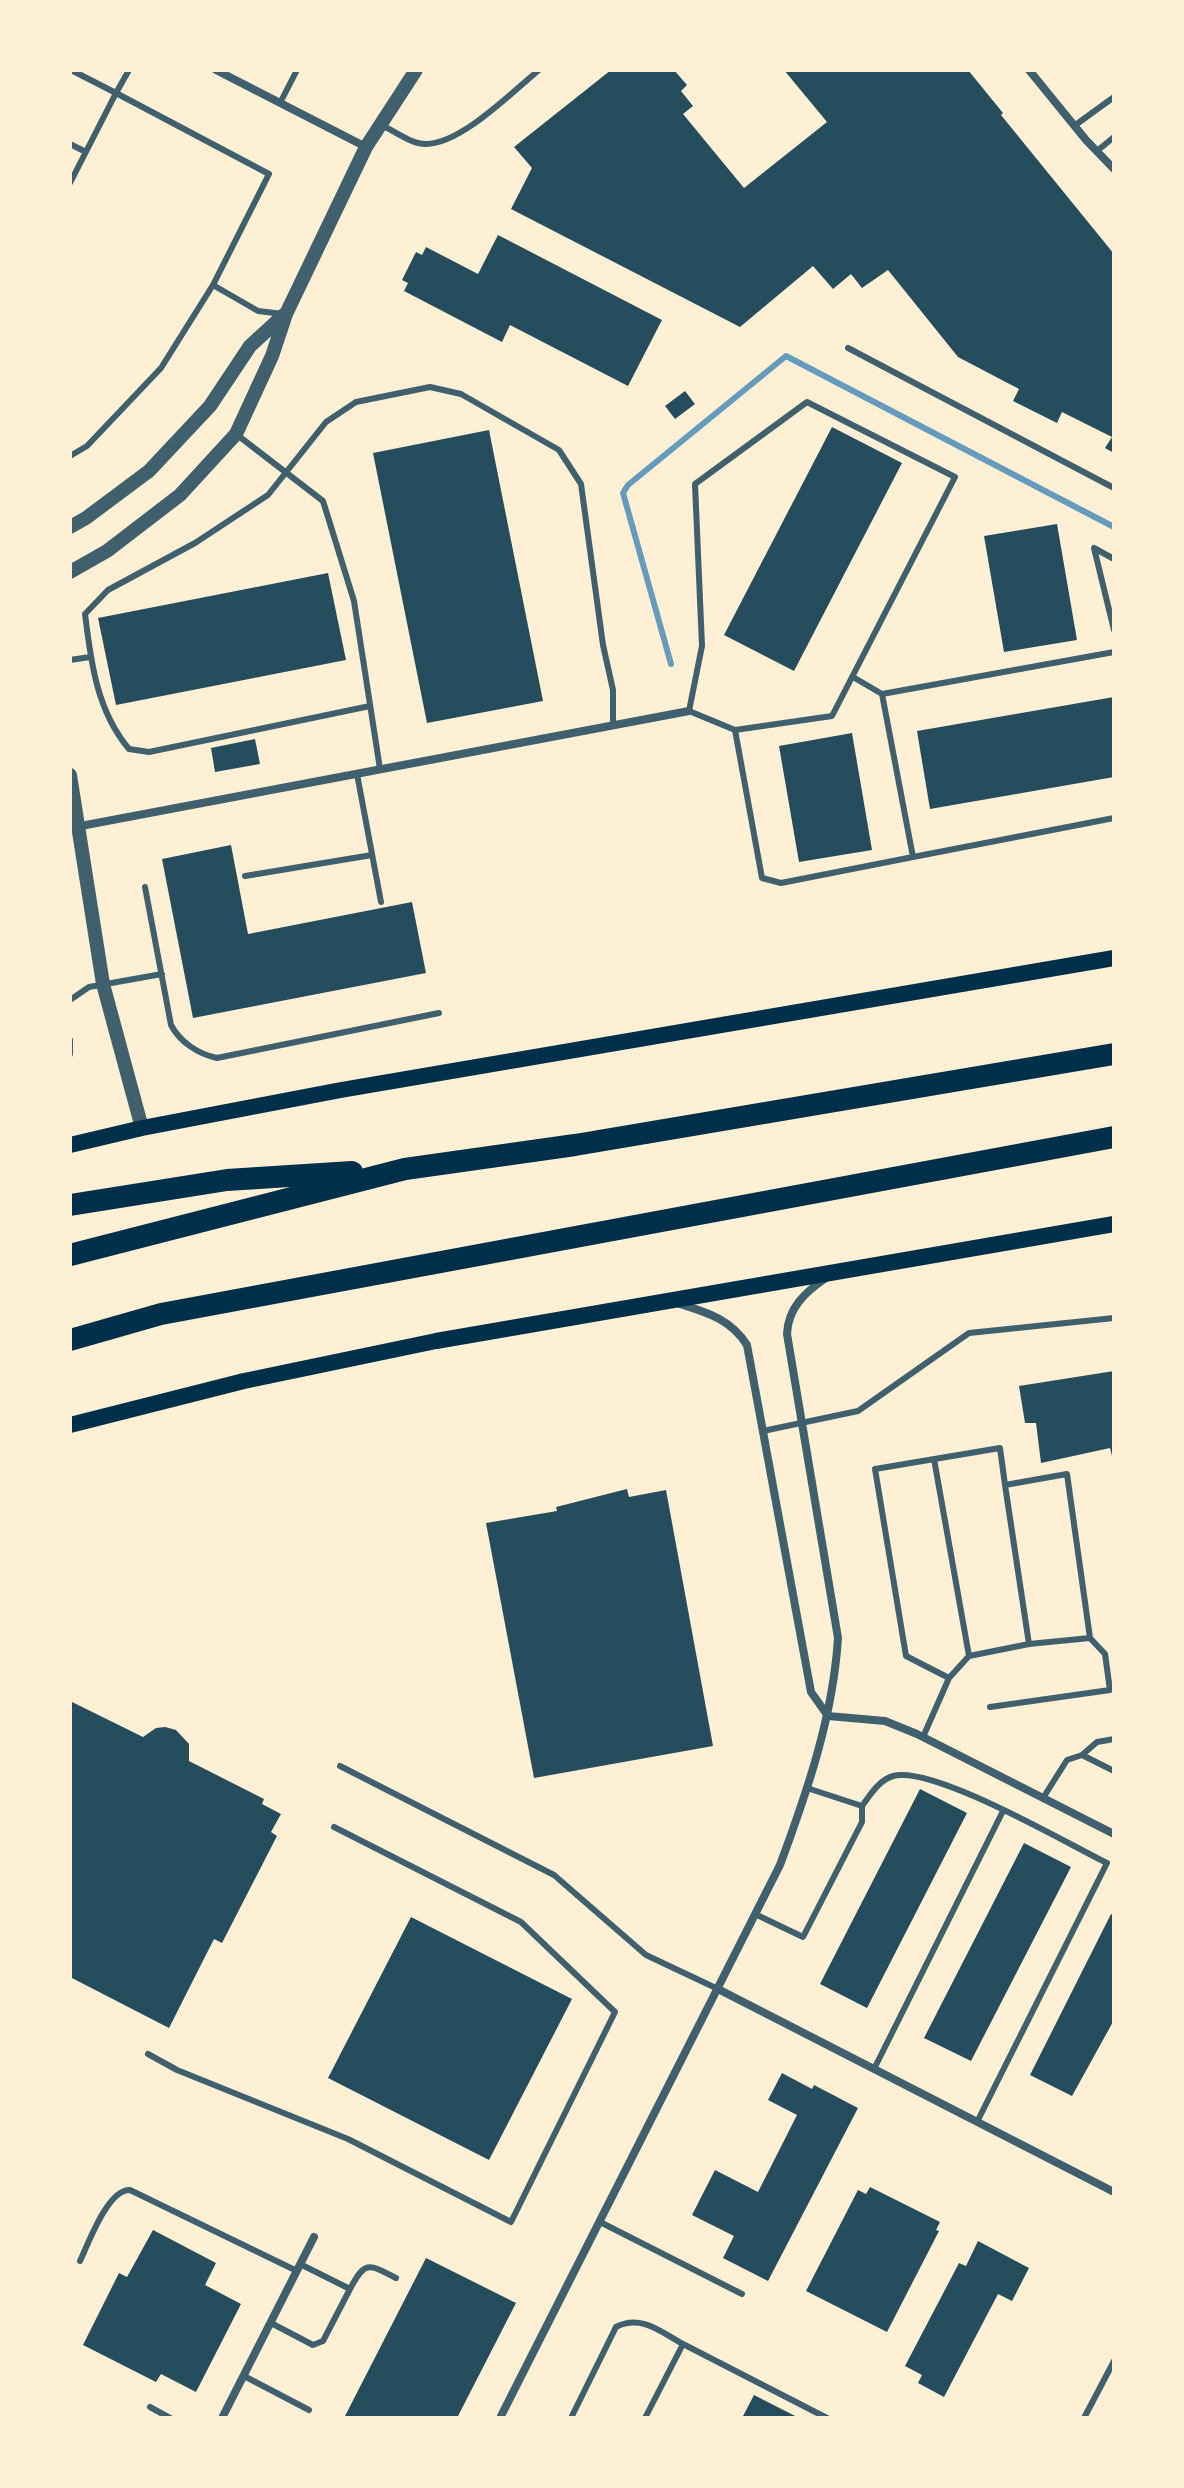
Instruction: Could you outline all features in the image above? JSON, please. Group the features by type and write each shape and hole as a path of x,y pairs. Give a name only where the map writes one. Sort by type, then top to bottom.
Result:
{"highway":[{"path":"70,1205 227,1180 405,1169 590,1142 1114,1054"},
{"path":"70,1340 161,1314 1114,1137"},
{"path":"70,1255 405,1169"}],"main road":[{"path":"70,1145 341,1090 1114,958"},
{"path":"70,1425 331,1362 540,1322 1114,1224"}],"street":[{"path":"216,70 366,147"},
{"path":"70,572 107,551 180,495 236,434 272,356 286,314 366,147 416,70"},
{"path":"1029,70 1114,169"},
{"path":"70,527 149,471 210,406 250,346 286,314"},
{"path":"75,828 689,711"},
{"path":"70,775 75,828 103,984 142,1128"},
{"path":"500,2418 780,1865 807,1788 828,1716 836,1674 838,1638 788,1353 787,1322 805,1293 838,1270"},
{"path":"671,1301 715,1315 739,1332 747,1345 811,1692 828,1716 885,1721 923,1737 1114,1834"},
{"path":"718,1989 1114,2192"},
{"path":"222,2418 314,2237"}],"lane":[{"path":"70,456 87,446 161,368 213,285 269,174 71,70"},
{"path":"70,183 129,70"},
{"path":"280,103 297,70"},
{"path":"380,124 416,142 427,144 452,138 539,70"},
{"path":"1074,126 1114,97"},
{"path":"1097,151 1114,137"},
{"path":"70,144 86,152"},
{"path":"213,285 258,311 286,314"},
{"path":"848,348 1114,488"},
{"path":"370,706 149,752 129,749 113,730 90,657 85,614 108,590 195,543 268,495 326,422 356,402 430,387 461,394 559,450 581,484 603,645 613,690 613,726"},
{"path":"807,402 955,477 832,716 735,730 689,711 702,646 695,484 807,402"},
{"path":"236,434 323,501 354,601 380,769"},
{"path":"1114,559 1094,548 1114,630"},
{"path":"853,677 882,694 1114,652"},
{"path":"70,660 90,657"},
{"path":"882,694 913,857"},
{"path":"735,730 762,878 781,883 1114,818"},
{"path":"357,774 381,902"},
{"path":"245,876 372,855"},
{"path":"145,887 171,1025 177,1036 207,1056 217,1058 439,1013"},
{"path":"70,1000 89,987 162,974"},
{"path":"70,1040 70,1054"},
{"path":"763,1431 858,1411 969,1333 1114,1318"},
{"path":"949,1678 906,1656 875,1469 1000,1448 1029,1644"},
{"path":"934,1459 969,1656"},
{"path":"990,1707 1110,1690 1105,1654 1090,1638 1067,1474 1005,1485"},
{"path":"923,1737 949,1678 969,1656 1029,1644 1090,1638"},
{"path":"1043,1798 1067,1760 1082,1755 1097,1742 1114,1739"},
{"path":"1082,1755 1114,1771"},
{"path":"340,1766 554,1875 646,1955 718,1989"},
{"path":"755,1914 803,1937 862,1822 862,1806 876,1786 893,1776 923,1777 965,1792 1107,1863 977,2122"},
{"path":"807,1788 862,1806"},
{"path":"874,2069 1003,1811"},
{"path":"148,2054 177,2070 348,2139 511,2222 615,2012 521,1922 334,1827"},
{"path":"80,2261 114,2195 130,2190 350,2289"},
{"path":"600,2222 742,2294"},
{"path":"271,2323 313,2345 319,2345 357,2275 367,2266 396,2278"},
{"path":"571,2418 616,2327 627,2321 641,2322 827,2418"},
{"path":"645,2418 683,2344"},
{"path":"1084,2418 1114,2361"},
{"path":"244,2376 309,2410"},
{"path":"150,2407 170,2418"}],"building":[{"path":"611,70 674,70 687,85 681,91 693,106 683,114 744,188 827,122 784,70 968,70 1114,254 1114,453 1105,448 1112,437 1062,412 1057,423 1013,401 1019,389 958,357 888,270 862,288 851,274 833,289 813,266 740,327 511,209 532,168 514,147"},
{"path":"498,235 662,320 628,386 510,325 502,342 404,291 408,283 402,280 416,252 422,255 426,247 478,274"},
{"path":"685,391 695,404 675,419 665,406"},
{"path":"832,427 902,463 794,671 724,635"},
{"path":"489,430 543,701 427,723 373,453"},
{"path":"1057,524 1077,640 1004,652 984,536"},
{"path":"328,573 346,660 116,705 98,618"},
{"path":"1114,697 1114,777 930,809 917,731"},
{"path":"852,733 872,850 799,862 779,746"},
{"path":"255,739 260,764 215,772 211,748"},
{"path":"231,845 248,934 412,902 426,973 193,1018 162,859"},
{"path":"1114,1371 1114,1464 1110,1448 1041,1463 1036,1423 1025,1423 1019,1386"},
{"path":"627,1489 629,1497 666,1490 713,1746 534,1778 486,1523 557,1511 556,1507"},
{"path":"70,1701 143,1737 156,1728 176,1730 189,1744 189,1761 264,1799 262,1804 281,1814 271,1832 277,1836 222,1943 214,1939 169,2028 70,1977"},
{"path":"920,1789 967,1813 867,2008 820,1984"},
{"path":"1024,1843 1071,1867 971,2061 924,2038"},
{"path":"1111,1914 1114,1916 1114,2020 1072,2096 1030,2075"},
{"path":"411,1917 572,1999 489,2160 328,2078"},
{"path":"782,2073 812,2089 814,2085 858,2108 768,2281 723,2258 734,2236 692,2215 715,2170 758,2192 797,2115 768,2100"},
{"path":"870,2187 940,2222 936,2230 939,2231 887,2332 806,2291 858,2190 866,2194"},
{"path":"153,2230 216,2263 205,2285 241,2304 196,2392 161,2374 156,2382 83,2345 119,2273 127,2277"},
{"path":"978,2241 1029,2268 1012,2301 998,2294 944,2397 918,2383 922,2375 905,2366 959,2263 966,2266"},
{"path":"426,2258 516,2303 457,2418 344,2418"},
{"path":"754,2395 799,2418 742,2418"}],"waterway":[{"path":"671,664 623,493 628,485 786,356 1114,527"}]}
